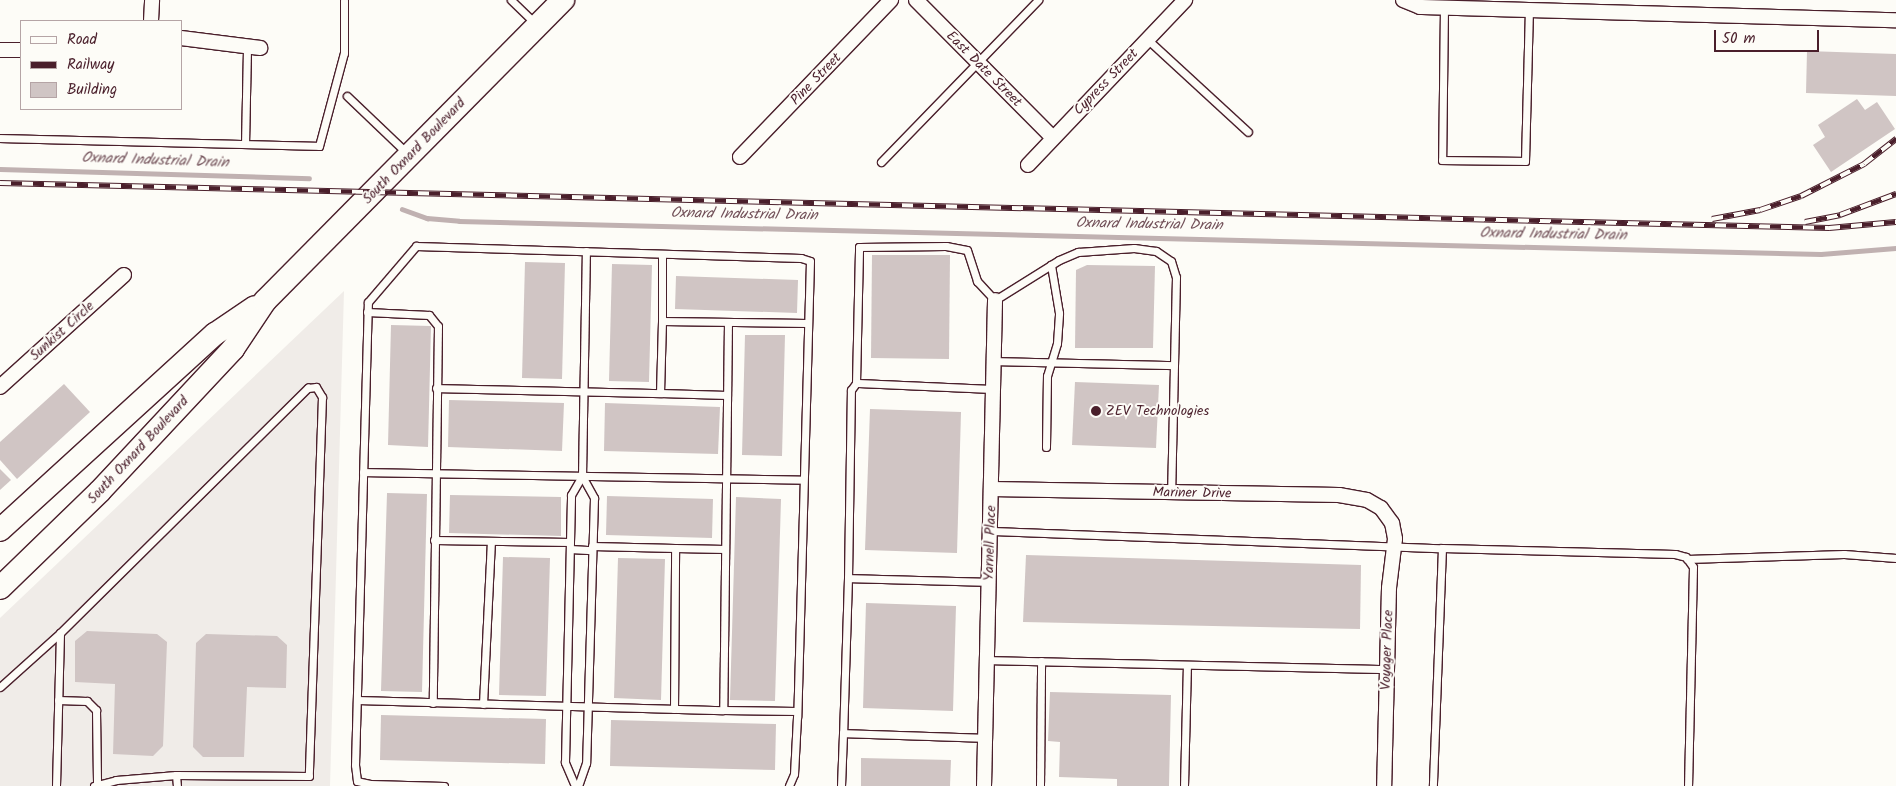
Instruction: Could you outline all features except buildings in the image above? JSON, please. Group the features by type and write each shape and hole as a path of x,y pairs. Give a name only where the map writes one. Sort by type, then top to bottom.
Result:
{"main road":[{"name":"South Oxnard Boulevard","path":"0,588 100,491 233,349 265,301 563,0"},
{"name":"South Oxnard Boulevard","path":"0,530 215,334 265,301"}],"street":[{"path":"152,0 152,20"},
{"name":"Pine Street","path":"740,157 891,0"},
{"name":"East Date Street","path":"916,0 1053,138"},
{"name":"Cypress Street","path":"1028,165 1185,0"},
{"path":"1403,0 1420,8 1529,10 1555,5 1896,20"},
{"path":"182,38 253,46"},
{"path":"0,50 20,50"},
{"name":"Sunkist Circle","path":"0,387 124,276"},
{"name":"Yarnell Place","path":"984,786 996,300"},
{"name":"Mariner Drive","path":"992,489 1355,496 1374,504 1387,516"},
{"name":"Voyager Place","path":"1384,786 1389,588 1394,545 1392,523 1387,516"}],"lane":[{"path":"0,138 318,146 344,53 344,0"},
{"path":"511,0 538,26"},
{"path":"881,162 1038,0"},
{"path":"1444,7 1442,160 1525,161 1529,10"},
{"path":"1147,39 1248,132"},
{"path":"245,144 253,46"},
{"path":"347,96 410,156"},
{"path":"444,786 370,784 357,781 357,700 368,302 416,246 801,258 810,261 797,712 794,774 789,786"},
{"path":"841,786 848,578 851,390 856,383 859,247 946,246 967,250 977,282 996,300 1051,265 1078,252 1098,249 1156,251 1171,261 1176,277 1170,493"},
{"path":"576,786 586,763 594,498 582,476 586,252"},
{"path":"660,393 662,254"},
{"path":"1046,447 1047,376 1053,361 1059,313 1051,265"},
{"path":"367,312 429,315 438,326 434,473 433,703"},
{"path":"662,321 807,323"},
{"path":"723,710 728,322"},
{"path":"994,360 1174,365"},
{"path":"856,383 994,389"},
{"path":"0,686 60,633 308,388 316,387 322,397 309,776 176,775 116,780 95,786 96,710 87,701 58,700"},
{"path":"436,388 727,394"},
{"path":"363,472 803,480"},
{"path":"576,786 565,762 566,707 571,495 582,476"},
{"path":"990,531 1442,548 1675,554 1687,559 1844,554 1896,558"},
{"path":"434,540 490,541 592,548 725,548"},
{"path":"484,704 490,541"},
{"path":"674,709 675,548"},
{"path":"1433,786 1442,548"},
{"path":"1687,559 1693,567 1688,786"},
{"path":"848,578 989,582"},
{"path":"56,786 60,633"},
{"path":"987,660 1387,669"},
{"path":"1040,786 1041,661"},
{"path":"1184,786 1187,665"},
{"path":"357,700 797,712"},
{"path":"843,733 984,738"},
{"path":"176,775 177,786"}],"shaded area":[{"path":"344,291 330,786 0,786 0,618"}],"waterway":[{"name":"Oxnard Industrial Drain","path":"0,169 309,178"},
{"name":"Oxnard Industrial Drain","path":"402,209 427,218 459,221 1821,254 1896,248"}],"railway":[{"path":"1712,219 1760,210 1801,196 1864,164 1896,139"},
{"path":"0,183 1829,228 1896,222"},
{"path":"1805,222 1840,215 1896,194"}],"place":[{"name":"ZEV Technologies","path":"1096,411"}]}
